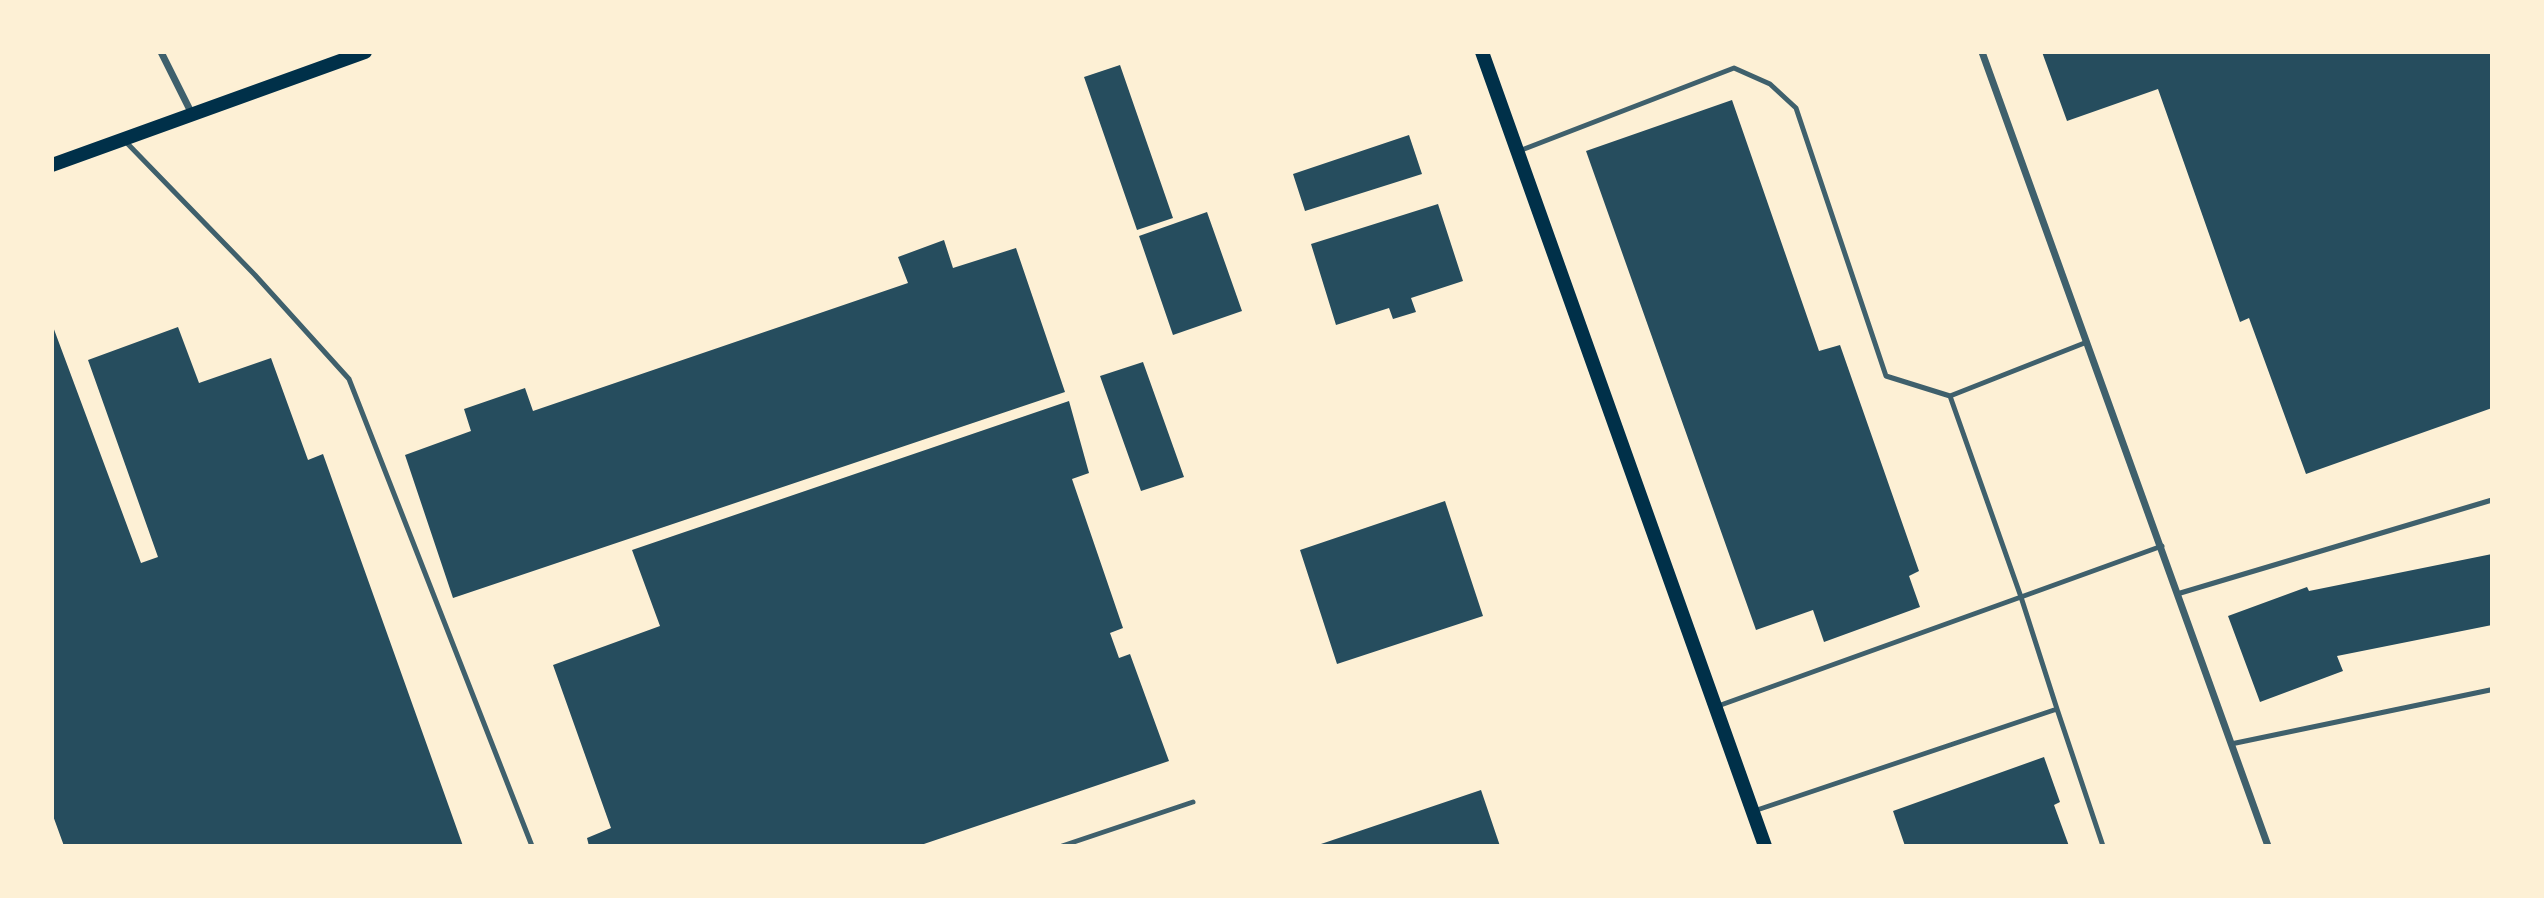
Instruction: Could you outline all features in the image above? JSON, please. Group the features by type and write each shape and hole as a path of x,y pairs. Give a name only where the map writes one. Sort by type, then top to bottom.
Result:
{"main road":[{"path":"52,165 365,52"},
{"path":"1482,52 1765,845"}],"street":[{"path":"161,52 192,114"},
{"path":"1982,52 2268,845"}],"lane":[{"path":"1517,152 1734,68 1770,84 1796,108 1886,376 1950,396 2087,342"},
{"path":"123,139 255,275 349,379 532,845"},
{"path":"1950,396 2021,597 2102,845"},
{"path":"2177,594 2491,500"},
{"path":"1715,707 2162,546"},
{"path":"2231,744 2490,690"},
{"path":"1752,812 2057,709"},
{"path":"1062,845 1193,802"}],"building":[{"path":"2042,52 2492,52 2492,408 2306,474 2249,318 2240,322 2158,89 2067,121"},
{"path":"1120,65 1173,218 1137,230 1084,77"},
{"path":"1732,100 1819,351 1840,345 1919,571 1909,576 1920,607 1824,642 1813,610 1756,630 1586,151"},
{"path":"1409,135 1422,174 1305,211 1293,174"},
{"path":"1438,204 1463,281 1411,298 1416,312 1393,319 1389,308 1336,325 1311,244"},
{"path":"1207,212 1242,311 1173,335 1139,236"},
{"path":"944,240 953,268 1016,248 1065,392 453,598 405,455 471,431 464,409 525,388 533,411 908,283 898,257"},
{"path":"52,324 141,563 158,557 88,360 178,327 199,383 271,358 308,460 323,454 463,846 64,846 52,813"},
{"path":"1143,362 1184,477 1141,491 1100,376"},
{"path":"1069,401 1089,473 1072,479 1123,628 1110,633 1119,658 1130,654 1169,761 918,846 589,846 587,838 611,828 553,665 660,626 632,550"},
{"path":"1445,501 1483,616 1337,664 1300,550"},
{"path":"2492,554 2492,625 2337,656 2343,671 2260,702 2228,616 2307,587 2309,591"},
{"path":"2044,757 2060,802 2054,805 2069,846 1905,846 1893,811"},
{"path":"1481,790 1500,846 1318,846 1318,845"}]}
